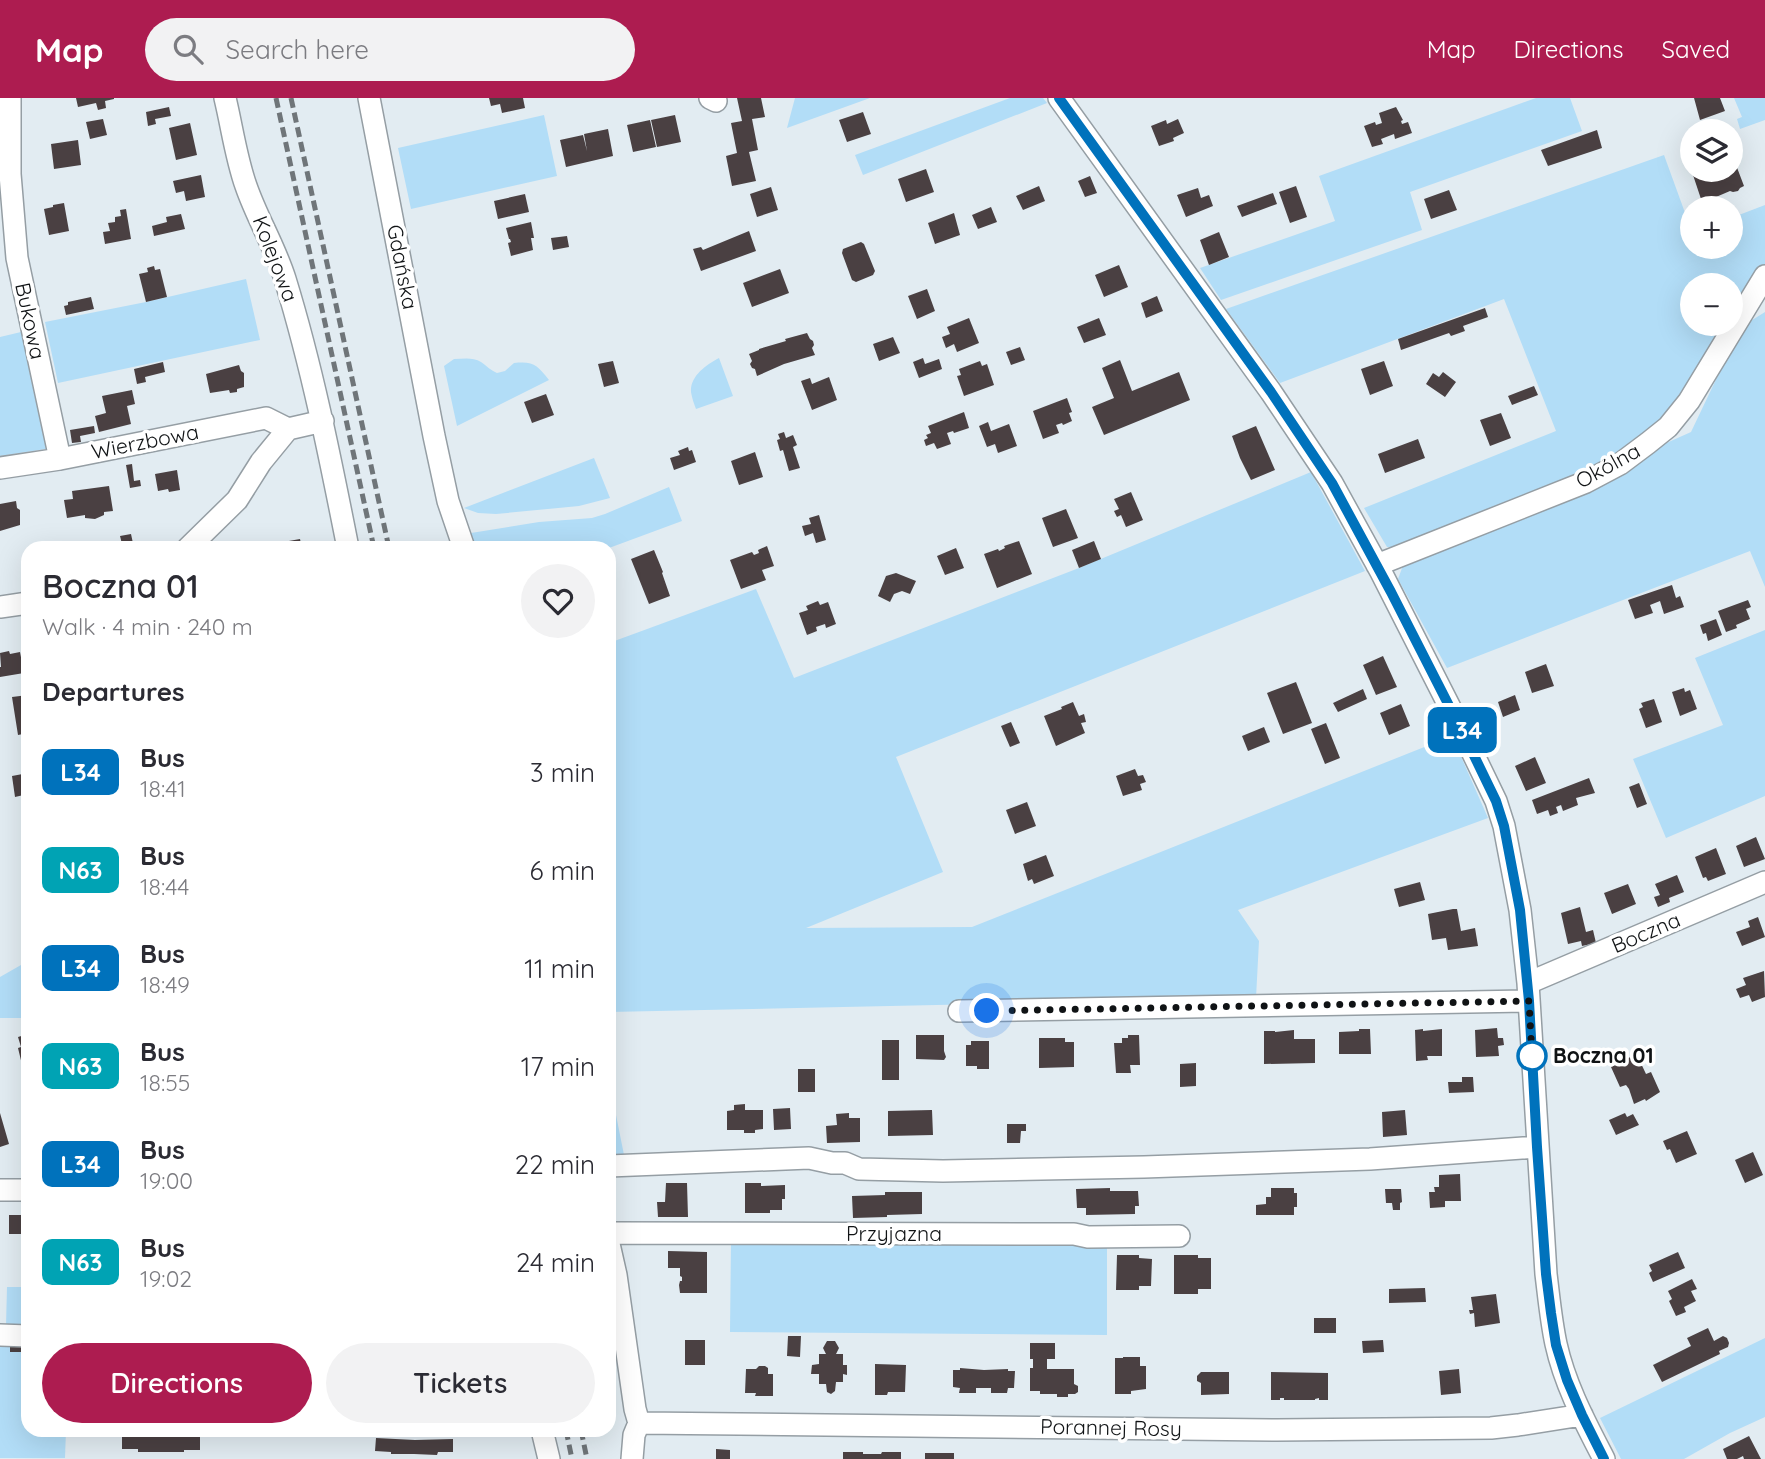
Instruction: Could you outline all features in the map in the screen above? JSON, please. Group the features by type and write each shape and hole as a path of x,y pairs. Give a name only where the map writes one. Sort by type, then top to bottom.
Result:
{"street":[{"name":"Bukowa","path":"10,98 10,174 17,258 60,459"},
{"name":"Kolejowa","path":"225,98 243,178 284,275 299,326 323,421 347,541"},
{"name":"Gdańska","path":"369,98 434,436 449,501 462,541"},
{"path":"1059,98 1271,392 1332,483 1377,565 1496,801 1504,826 1520,910 1528,992 1546,1274 1556,1345 1567,1380 1604,1459"},
{"name":"Okólna","path":"1377,565 1586,482 1620,464 1679,416 1758,295 1765,276"},
{"name":"Wierzbowa","path":"0,468 60,459 266,418 288,429"},
{"path":"197,541 237,500 261,462 288,429 323,421"},
{"path":"0,607 21,604"},
{"name":"Boczna","path":"1528,992 1765,882"},
{"path":"959,1011 1528,992"},
{"path":"616,1166 808,1158 845,1163 859,1169 943,1171 1144,1167 1370,1159 1537,1147"},
{"path":"0,1190 21,1190"},
{"name":"Przyjazna","path":"616,1233 1179,1236"},
{"path":"616,1275 639,1423 634,1435 632,1459"},
{"path":"0,1335 21,1336"},
{"name":"Porannej Rosy","path":"639,1423 1278,1430 1491,1428 1582,1415"},
{"path":"544,1437 549,1459"}],"shaded area":[{"path":"795,98 870,98 787,128"},
{"path":"1010,98 1043,98 1047,103 863,175 855,155"},
{"path":"1536,98 1570,98 1582,131 1410,192 1422,230 1221,300 1200,268 1335,221 1319,176"},
{"path":"1734,98 1765,98 1765,120 1743,128 1743,119 1737,119 1742,117"},
{"path":"544,115 557,176 411,209 398,148"},
{"path":"1664,155 1680,199 1680,259 1743,259 1743,213 1765,205 1765,264 1743,301 1743,273 1680,273 1680,336 1722,336 1686,395 1644,438 1610,463 1394,547 1387,547 1364,508 1556,431 1504,299 1280,383 1226,309"},
{"path":"246,279 260,340 58,383 45,322"},
{"path":"1765,312 1765,587 1750,551 1447,668 1398,579 1405,560 1691,432 1737,336 1743,336 1743,326"},
{"path":"21,332 46,449 0,456 0,337"},
{"path":"719,358 733,396 696,409 691,392 693,381 704,368"},
{"path":"454,359 478,360 497,373 505,371 514,363 531,364 549,380 457,426 444,366"},
{"path":"594,458 610,498 579,506 496,514 478,513 464,508"},
{"path":"1311,472 1365,571 896,757 943,872 806,928 972,927 1452,736 1488,818 1238,910 1259,941 1256,998 616,1012 616,640 756,589 794,678 1079,568"},
{"path":"669,487 682,521 616,545 616,541 473,541 471,533 539,522 592,518"},
{"path":"1765,630 1765,796 1666,838 1633,759 1723,725 1695,658"},
{"path":"21,965 21,1018 0,1018 0,977"},
{"path":"616,1115 625,1160 616,1161"},
{"path":"1107,1240 1107,1335 730,1332 731,1241"},
{"path":"7,1287 21,1287 21,1329 6,1325"},
{"path":"1765,1338 1765,1417 1684,1459 1621,1459 1600,1418"},
{"path":"0,1339 21,1339 21,1437 66,1437 65,1458 0,1458"}],"building":[{"path":"76,98 114,99 105,101 106,108 98,110 96,103 78,107"},
{"path":"489,98 523,98 525,108 502,113 500,104 491,106"},
{"path":"737,98 761,98 765,117 752,119 758,150 749,152 756,181 732,186 726,156 737,153 731,123 742,121"},
{"path":"1694,98 1720,98 1725,111 1700,119"},
{"path":"169,107 171,116 155,119 156,124 148,126 146,112"},
{"path":"1396,107 1403,120 1402,124 1408,122 1412,133 1395,139 1394,134 1381,139 1383,144 1372,147 1364,126 1375,122 1376,125 1382,123 1379,113"},
{"path":"863,112 871,134 847,142 839,120"},
{"path":"675,115 681,142 657,147 651,120"},
{"path":"103,119 107,135 90,139 86,122"},
{"path":"1178,119 1184,133 1173,138 1174,141 1159,146 1151,126"},
{"path":"650,120 656,147 633,152 627,125"},
{"path":"190,123 197,155 176,160 169,128"},
{"path":"608,129 613,156 566,167 560,140 583,135 587,151 584,134"},
{"path":"1597,130 1602,148 1548,166 1541,150"},
{"path":"78,140 81,165 54,169 51,144"},
{"path":"926,169 934,192 906,202 898,179"},
{"path":"201,175 205,197 186,201 184,191 176,193 173,181"},
{"path":"1090,176 1097,193 1085,197 1078,181"},
{"path":"1695,182 1742,182 1744,186 1738,191 1718,196 1700,196"},
{"path":"1039,186 1045,201 1023,210 1016,196"},
{"path":"1296,186 1307,217 1290,223 1279,192"},
{"path":"771,187 778,210 757,217 750,194"},
{"path":"1198,188 1201,198 1209,195 1213,206 1186,217 1177,195"},
{"path":"1449,190 1457,210 1431,219 1424,199"},
{"path":"1273,193 1277,204 1242,217 1237,206"},
{"path":"525,194 529,212 498,219 494,201"},
{"path":"64,203 69,231 49,235 44,209"},
{"path":"991,207 997,222 978,229 972,215"},
{"path":"126,209 131,239 105,244 103,232 110,231 108,223 115,222 115,217 121,216 120,210"},
{"path":"954,213 960,235 935,244 928,223"},
{"path":"181,214 185,229 154,236 152,226 167,222 166,217"},
{"path":"531,222 533,250 511,256 508,243 511,242 506,228"},
{"path":"749,231 756,251 701,271 693,249 701,247 703,250"},
{"path":"1219,232 1229,257 1209,265 1200,240"},
{"path":"567,236 569,247 553,250 551,238"},
{"path":"861,242 875,271 873,275 856,282 852,280 842,253 843,249"},
{"path":"1119,265 1128,287 1104,297 1095,275"},
{"path":"154,266 155,270 160,269 167,297 146,302 139,274 148,272 147,268"},
{"path":"780,269 789,293 752,307 743,283"},
{"path":"927,289 935,311 917,319 908,296"},
{"path":"1157,296 1163,311 1146,318 1141,303"},
{"path":"91,297 94,309 66,315 64,306 68,305 68,302"},
{"path":"1485,308 1488,317 1463,326 1465,331 1451,336 1449,333 1401,350 1398,339"},
{"path":"969,318 979,343 957,352 954,344 946,348 942,337 950,334 947,327"},
{"path":"1099,318 1106,335 1084,343 1077,327"},
{"path":"807,333 813,341 815,355 757,376 750,364 752,361 749,354"},
{"path":"893,337 900,353 879,361 873,344"},
{"path":"1020,347 1025,360 1011,365 1006,352"},
{"path":"923,358 925,364 939,359 942,369 919,378 913,362"},
{"path":"1120,360 1132,391 1179,372 1190,400 1104,435 1092,407 1114,398 1102,368"},
{"path":"613,361 619,383 604,387 598,364"},
{"path":"980,361 982,366 987,364 994,385 964,396 957,376 961,375 959,369"},
{"path":"1384,361 1393,386 1370,395 1361,369"},
{"path":"163,362 165,372 145,377 146,382 137,384 134,369"},
{"path":"239,365 244,373 244,387 237,389 237,392 230,393 229,390 210,393 206,374"},
{"path":"1443,372 1456,382 1445,397 1426,384 1433,373 1439,377"},
{"path":"829,377 837,400 812,410 801,381 810,378 812,384"},
{"path":"1534,386 1538,395 1512,405 1508,396"},
{"path":"132,390 135,404 127,406 131,424 99,432 95,416 106,413 102,396"},
{"path":"546,394 554,415 532,423 524,402"},
{"path":"1067,398 1072,421 1056,425 1059,433 1043,439 1033,411"},
{"path":"964,412 969,428 947,433 951,444 937,449 934,443 926,446 924,440 928,438 926,435 931,433 928,426"},
{"path":"1501,413 1511,438 1490,446 1480,420"},
{"path":"988,422 991,431 1009,424 1017,446 998,453 995,444 987,447 979,426"},
{"path":"94,426 95,433 80,436 81,442 72,443 70,430"},
{"path":"1256,426 1275,470 1251,480 1232,436"},
{"path":"784,432 786,438 793,435 797,445 793,447 800,468 789,471 783,450 780,451 778,434"},
{"path":"1418,439 1425,458 1385,473 1378,454"},
{"path":"688,447 689,451 692,450 696,462 674,470 670,458 680,455 678,451"},
{"path":"755,452 763,477 739,485 731,461"},
{"path":"132,464 134,481 140,480 141,486 130,488 126,465"},
{"path":"177,470 180,490 158,491 155,474"},
{"path":"109,486 113,511 104,512 104,515 95,519 85,518 85,515 67,518 64,500 73,499 72,491"},
{"path":"1131,492 1143,520 1126,527 1121,515 1117,517 1114,511 1119,509 1114,499"},
{"path":"16,501 20,510 20,525 0,531 0,504"},
{"path":"1066,509 1078,538 1053,547 1042,518"},
{"path":"819,515 826,540 816,543 813,533 805,536 802,526 811,524 809,518"},
{"path":"131,534 132,541 121,541 120,536"},
{"path":"1019,541 1032,574 997,588 984,554 998,549 999,551 1005,548 1004,546"},
{"path":"1094,541 1101,559 1079,568 1072,550"},
{"path":"767,546 774,566 762,570 766,580 741,589 730,560 752,552 754,555"},
{"path":"956,548 964,568 945,575 937,556"},
{"path":"654,550 670,596 649,604 631,559"},
{"path":"896,573 916,581 910,594 902,591 894,594 890,602 878,596 886,576"},
{"path":"1672,585 1676,598 1680,596 1684,607 1664,614 1660,601 1650,605 1653,613 1635,619 1628,600"},
{"path":"1748,600 1751,607 1746,609 1750,619 1726,632 1718,611"},
{"path":"818,601 820,605 828,602 836,624 826,628 825,624 816,627 817,631 807,635 799,613 808,610 806,606"},
{"path":"1716,619 1722,635 1708,641 1700,625"},
{"path":"20,652 21,674 0,677 0,653"},
{"path":"1383,656 1397,687 1376,695 1363,665"},
{"path":"1546,664 1554,686 1532,693 1525,672"},
{"path":"1296,682 1312,723 1283,734 1267,693"},
{"path":"1684,688 1685,692 1690,690 1697,709 1680,716 1672,692"},
{"path":"1363,689 1367,699 1338,712 1333,703"},
{"path":"1515,695 1520,710 1503,717 1498,702"},
{"path":"21,696 21,734 18,735 12,697"},
{"path":"1654,699 1662,722 1646,728 1639,709 1643,707 1641,703"},
{"path":"1073,702 1079,716 1084,714 1086,722 1081,723 1085,733 1056,746 1044,716"},
{"path":"1401,704 1410,726 1389,735 1380,713"},
{"path":"1011,722 1020,743 1010,747 1001,726"},
{"path":"1326,723 1340,758 1325,764 1311,729"},
{"path":"1264,727 1270,742 1248,751 1242,736"},
{"path":"1535,757 1546,783 1526,791 1515,766"},
{"path":"1135,769 1138,776 1143,775 1146,782 1140,784 1142,790 1123,796 1116,776"},
{"path":"21,774 21,796 15,797 12,776"},
{"path":"1589,778 1595,793 1576,798 1578,805 1563,811 1561,805 1556,807 1558,813 1550,816 1548,810 1537,814 1532,800"},
{"path":"1639,783 1647,804 1637,808 1629,787"},
{"path":"1027,802 1036,826 1015,834 1006,810"},
{"path":"1756,837 1765,859 1744,867 1736,846"},
{"path":"1716,848 1726,874 1708,881 1706,877 1703,878 1695,857"},
{"path":"1046,855 1054,876 1034,884 1032,879 1028,881 1023,864"},
{"path":"1677,875 1684,892 1669,898 1670,902 1658,907 1654,897 1660,895 1655,884"},
{"path":"1420,882 1425,900 1399,907 1394,889"},
{"path":"1628,884 1636,904 1612,914 1604,893"},
{"path":"1580,907 1586,932 1593,930 1596,943 1582,946 1581,941 1568,944 1561,913"},
{"path":"1457,909 1461,931 1475,928 1478,946 1448,950 1446,938 1432,940 1428,914"},
{"path":"1758,917 1765,937 1742,946 1736,932 1750,927 1748,921"},
{"path":"1764,971 1765,997 1752,1002 1749,995 1740,998 1736,989 1746,985 1743,978"},
{"path":"1497,1028 1498,1038 1503,1038 1504,1045 1498,1046 1499,1056 1476,1057 1475,1030"},
{"path":"1370,1029 1371,1054 1339,1054 1339,1032"},
{"path":"1442,1029 1442,1056 1427,1056 1428,1060 1416,1061 1415,1030"},
{"path":"1294,1030 1294,1039 1315,1039 1315,1063 1264,1064 1264,1031"},
{"path":"916,1035 944,1035 944,1060 916,1059"},
{"path":"1128,1035 1139,1035 1140,1065 1130,1065 1131,1073 1116,1073 1114,1043 1122,1043 1122,1038 1128,1038"},
{"path":"1039,1038 1065,1038 1065,1042 1074,1042 1074,1067 1039,1068"},
{"path":"882,1040 899,1040 899,1080 882,1080"},
{"path":"971,1041 989,1041 989,1069 966,1066 966,1045 971,1045"},
{"path":"1637,1055 1646,1074 1651,1072 1660,1092 1646,1101 1645,1099 1634,1104 1629,1089 1626,1085 1620,1087 1611,1067"},
{"path":"1196,1063 1196,1086 1180,1087 1180,1064"},
{"path":"798,1069 815,1069 815,1092 798,1092"},
{"path":"1462,1077 1473,1077 1474,1092 1449,1093 1448,1082 1462,1082"},
{"path":"745,1104 745,1110 763,1110 763,1129 755,1130 755,1133 727,1130 727,1111 734,1110 734,1105"},
{"path":"790,1108 791,1129 774,1130 773,1109"},
{"path":"932,1110 933,1135 888,1136 888,1111"},
{"path":"1405,1110 1407,1135 1383,1137 1382,1112"},
{"path":"0,1113 9,1144 0,1147"},
{"path":"849,1113 849,1118 860,1118 860,1142 827,1143 826,1126 837,1125 836,1114"},
{"path":"1625,1113 1627,1117 1633,1114 1639,1125 1616,1135 1609,1120"},
{"path":"1007,1124 1026,1124 1026,1131 1021,1131 1020,1143 1007,1143"},
{"path":"1687,1131 1697,1154 1676,1163 1663,1141"},
{"path":"1753,1152 1763,1175 1745,1183 1735,1160"},
{"path":"1460,1174 1461,1201 1445,1201 1445,1207 1430,1208 1429,1192 1435,1192 1434,1187 1439,1187 1439,1175"},
{"path":"666,1183 687,1183 688,1217 658,1217 657,1202 665,1202"},
{"path":"745,1183 761,1183 761,1186 785,1185 782,1210 745,1213"},
{"path":"1110,1188 1110,1191 1138,1191 1139,1206 1135,1206 1135,1214 1086,1215 1086,1208 1077,1208 1076,1189"},
{"path":"1271,1188 1294,1188 1294,1193 1297,1193 1297,1207 1294,1207 1294,1215 1256,1215 1256,1205 1266,1204 1266,1197 1271,1197"},
{"path":"1385,1189 1401,1189 1400,1210 1393,1210 1392,1203 1386,1203"},
{"path":"885,1192 922,1192 922,1214 853,1218 852,1196 885,1195"},
{"path":"9,1215 21,1215 21,1234 9,1234"},
{"path":"668,1251 707,1252 707,1293 680,1293 680,1268 668,1268"},
{"path":"1678,1252 1685,1268 1653,1282 1649,1265"},
{"path":"1117,1255 1139,1255 1139,1258 1152,1259 1151,1286 1139,1286 1139,1290 1116,1290"},
{"path":"1174,1255 1211,1258 1211,1289 1198,1289 1198,1294 1174,1294"},
{"path":"1692,1279 1697,1289 1691,1291 1696,1301 1684,1307 1686,1312 1676,1316 1668,1291"},
{"path":"1425,1288 1426,1302 1389,1303 1389,1289"},
{"path":"1496,1294 1500,1323 1475,1327 1474,1313 1470,1314 1469,1310 1473,1310 1471,1297"},
{"path":"1314,1318 1336,1318 1336,1333 1314,1333"},
{"path":"1708,1328 1714,1341 1723,1336 1727,1338 1728,1347 1719,1351 1720,1354 1662,1382 1653,1365 1691,1346 1687,1338"},
{"path":"788,1336 801,1336 800,1357 787,1356"},
{"path":"10,1339 21,1339 21,1352 10,1352"},
{"path":"685,1340 705,1340 705,1365 685,1365"},
{"path":"1383,1340 1384,1352 1363,1353 1362,1341"},
{"path":"827,1341 835,1341 839,1348 836,1354 843,1354 843,1365 847,1365 847,1375 843,1374 843,1382 836,1382 835,1391 831,1394 827,1392 826,1384 819,1384 819,1374 811,1374 812,1365 819,1364 819,1354 826,1354 823,1348"},
{"path":"1030,1343 1055,1343 1055,1359 1047,1359 1047,1369 1074,1369 1074,1384 1078,1386 1078,1392 1068,1394 1068,1397 1057,1397 1057,1394 1030,1391 1030,1368 1033,1368 1033,1359 1030,1359"},
{"path":"1140,1357 1140,1366 1146,1366 1146,1389 1131,1391 1131,1394 1115,1394 1115,1358"},
{"path":"875,1364 906,1365 905,1392 875,1395"},
{"path":"765,1366 768,1368 768,1374 773,1374 773,1396 745,1393 746,1369 756,1369"},
{"path":"960,1368 1015,1371 1014,1388 1008,1388 1007,1393 991,1393 991,1388 976,1388 976,1393 959,1393 960,1388 953,1387 953,1370"},
{"path":"1459,1369 1461,1393 1441,1395 1439,1371"},
{"path":"1201,1372 1229,1372 1229,1394 1201,1395 1201,1383 1197,1381 1197,1376"},
{"path":"1271,1372 1328,1373 1328,1400 1271,1400"},
{"path":"1749,1436 1761,1459 1744,1459 1743,1456 1727,1459 1723,1449"},
{"path":"122,1437 200,1437 200,1450 138,1452 138,1449 122,1449"},
{"path":"376,1438 453,1439 453,1452 438,1452 437,1455 391,1454 375,1451"},
{"path":"716,1449 730,1450 730,1459 716,1459"},
{"path":"843,1452 901,1452 901,1459 843,1459"},
{"path":"925,1453 954,1453 954,1459 925,1459"}],"railway":[{"path":"276,98 372,541"},
{"path":"291,98 387,541"},
{"path":"567,1437 572,1459"},
{"path":"582,1437 587,1459"}],"bus line":[{"name":"L34","path":"1059,98 1271,392 1332,483 1391,592 1496,801 1504,826 1520,910 1529,1001 1546,1274 1556,1345 1567,1380 1604,1459"}],"place":[{"name":"Boczna 01","path":"1532,1056"}],"route":[{"path":"987,1011 1529,1001 1532,1056"}]}
